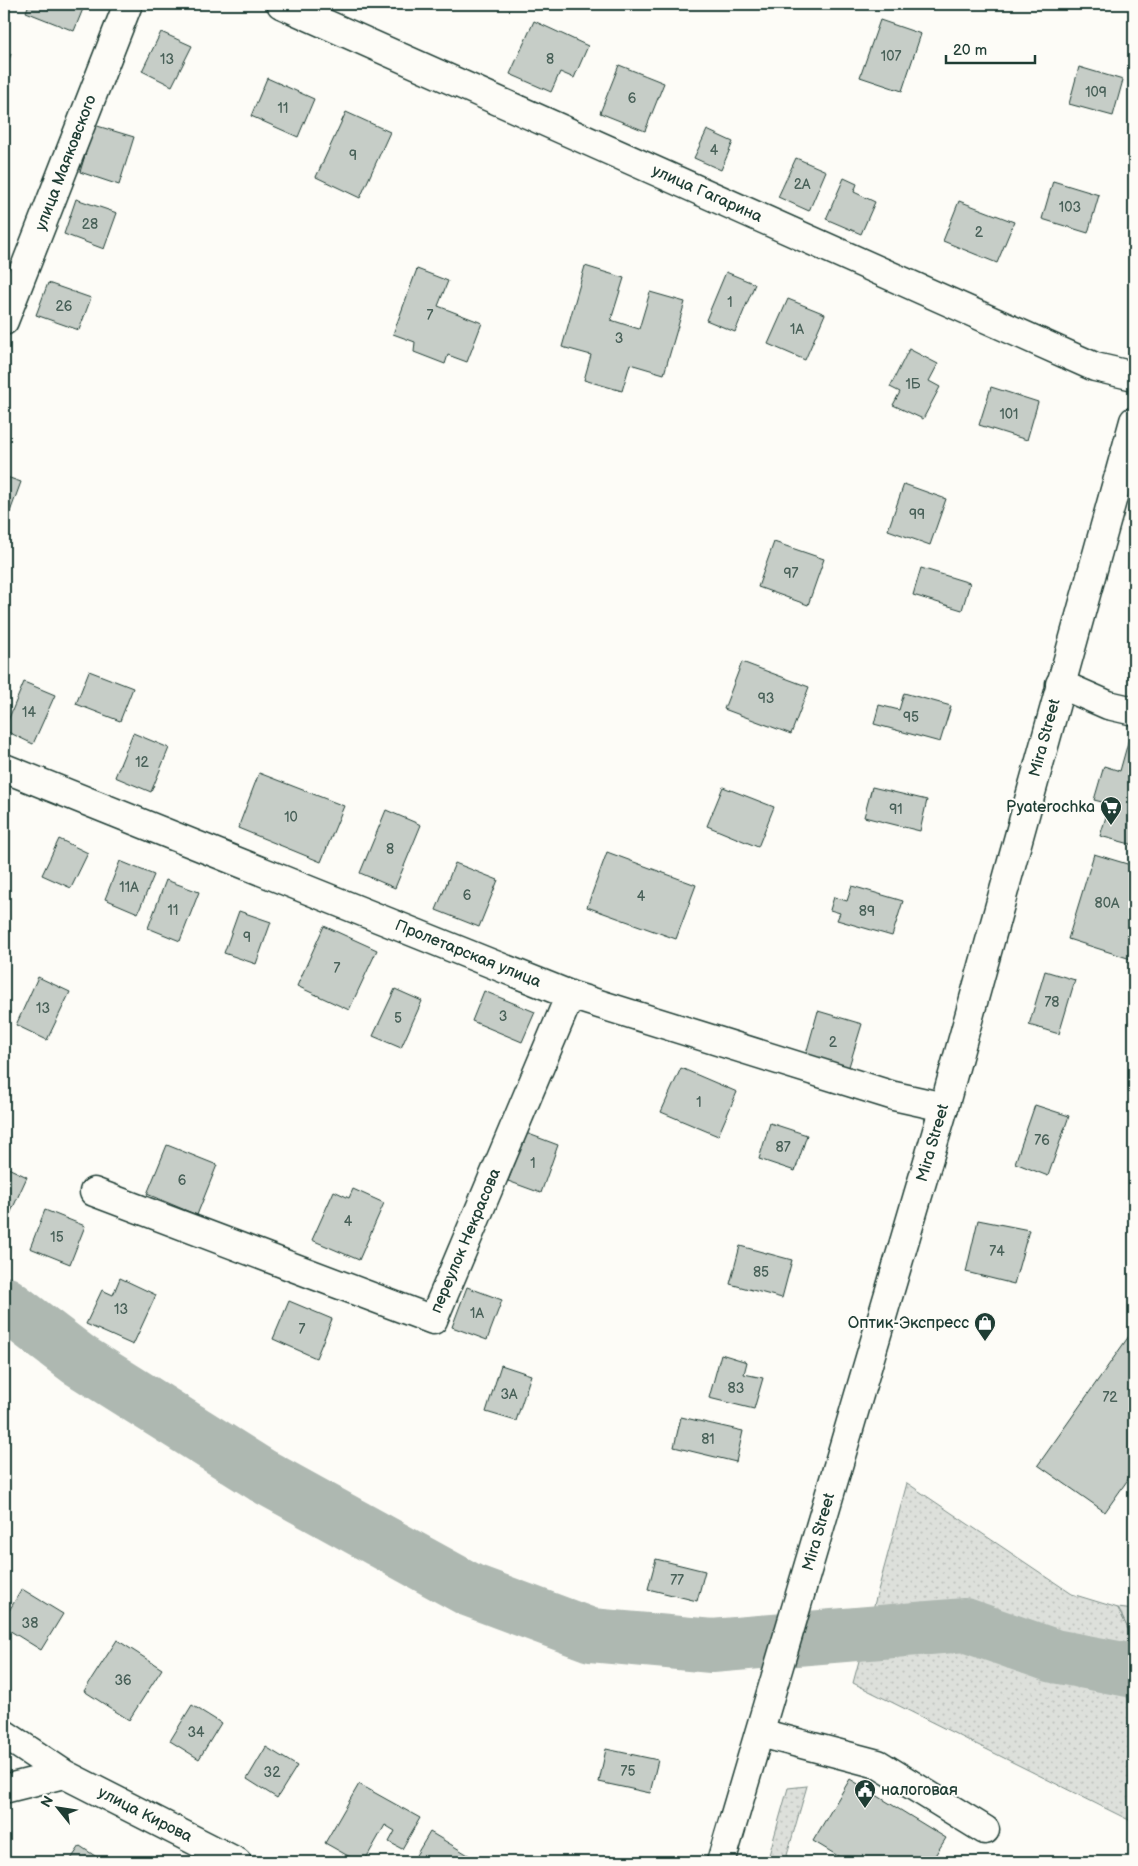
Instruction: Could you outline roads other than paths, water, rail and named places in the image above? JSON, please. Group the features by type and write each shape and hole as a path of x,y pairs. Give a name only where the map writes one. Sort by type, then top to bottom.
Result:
{"street":[{"name":"улица Маяковского","path":"4,321 128,4"},
{"name":"улица Гагарина","path":"281,4 1095,367 1134,376"},
{"name":"Mira Street","path":"721,1862 944,1107 1134,421"},
{"path":"1060,684 1108,705 1134,711"},
{"name":"Пролетарская улица","path":"4,768 570,995 894,1096 944,1107"},
{"name":"переулок Некрасова","path":"94,1192 433,1320 570,995"},
{"path":"760,1733 878,1764 985,1830"},
{"name":"улица Кирова","path":"4,1734 64,1774 237,1862"},
{"path":"4,1789 64,1774"}],"waterway":[{"path":"4,1303 79,1360 263,1476 470,1590 591,1635 712,1646 965,1625 1054,1656 1134,1671"}],"place":[{"name":"Pyaterochka","path":"1111,826"},
{"name":"Оптик-Экспресс","path":"985,1342"},
{"name":"налоговая","path":"865,1809"}]}
